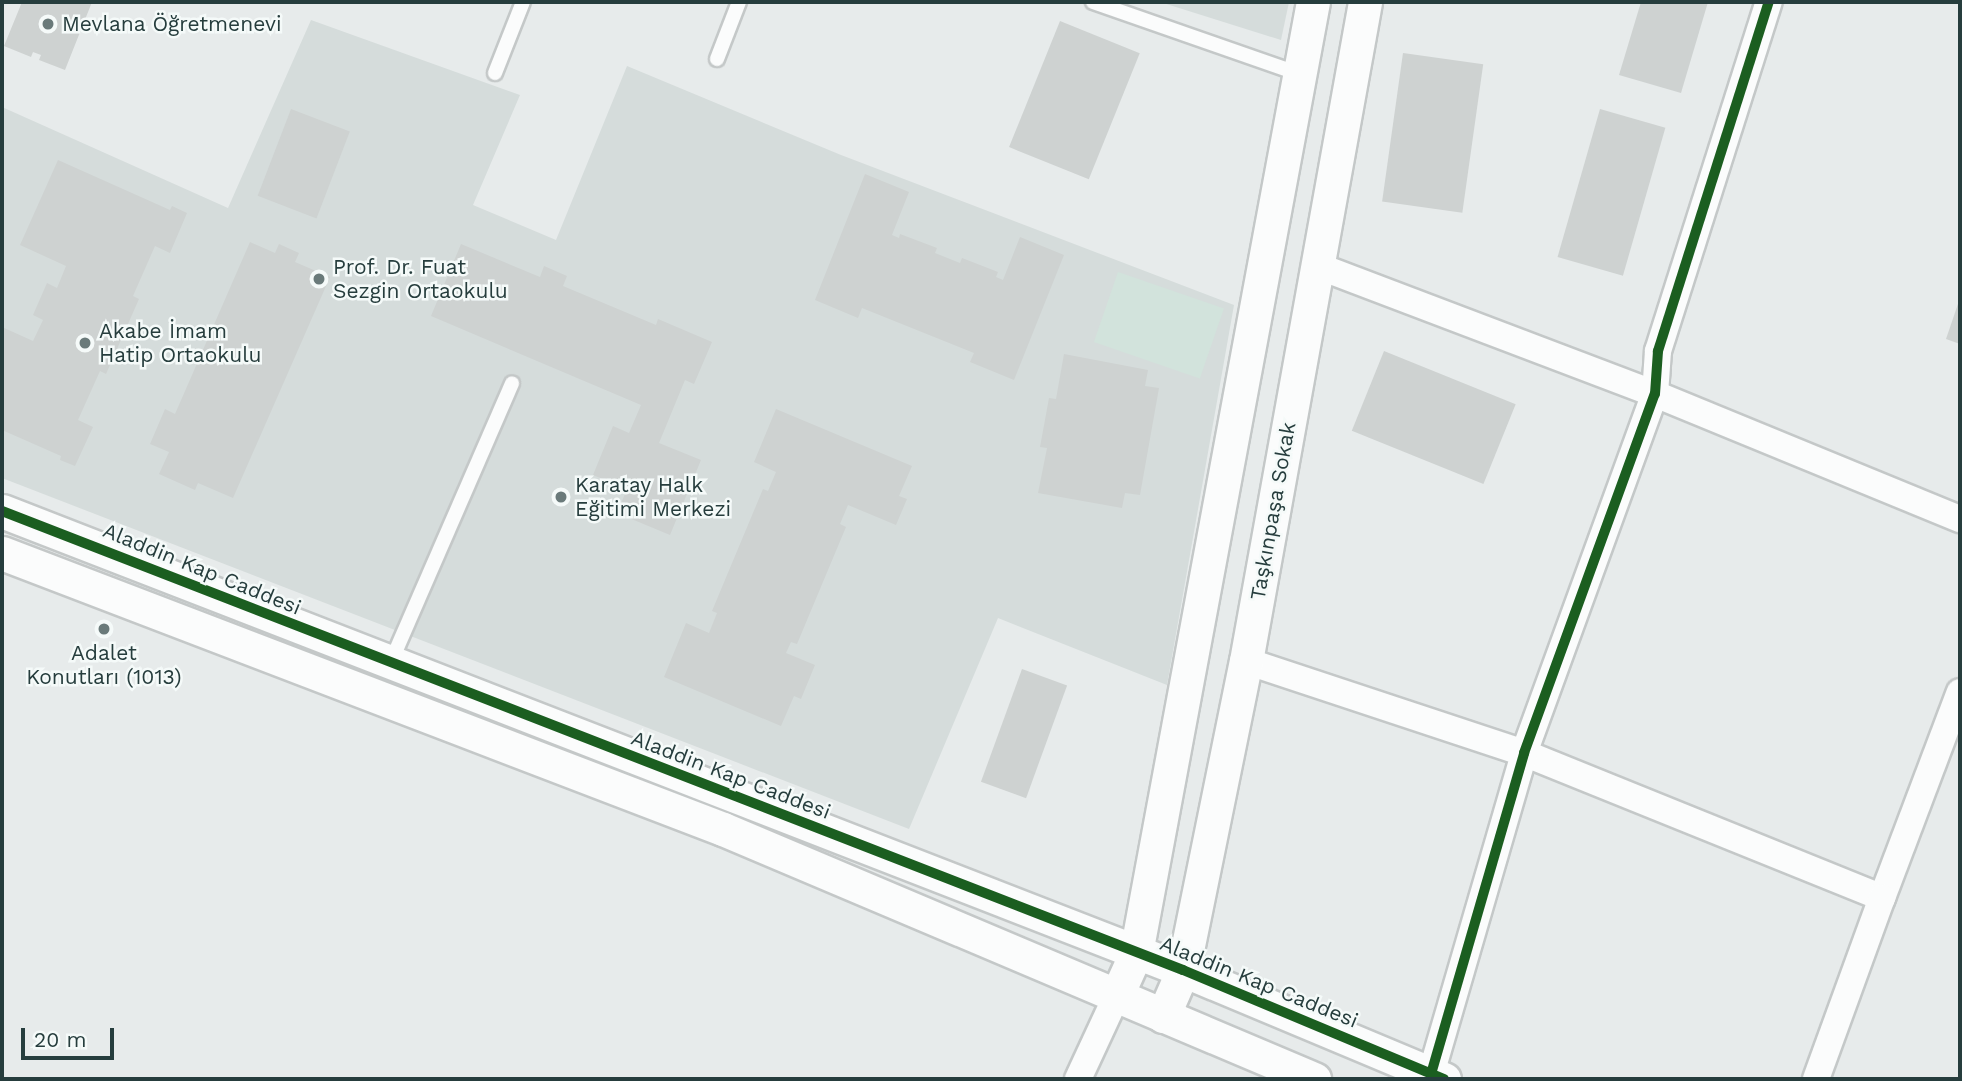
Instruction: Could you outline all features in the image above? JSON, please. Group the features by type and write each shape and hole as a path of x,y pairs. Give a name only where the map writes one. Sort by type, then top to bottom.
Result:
{"street":[{"path":"1077,1079 1136,953 1313,2"},
{"name":"Taşkınpaşa Sokak","path":"1163,1016 1183,970 1246,661 1365,2"},
{"path":"1438,1076 1524,754 1655,394 1658,351 1769,2"},
{"path":"1318,267 1655,394 1960,519"},
{"name":"Aladdin Kap Caddesi","path":"2,511 1183,970 1438,1076"},
{"path":"2,553 723,829 1314,1079"},
{"path":"1246,661 1524,754 1882,898"},
{"path":"1816,1079 1960,692"}],"lane":[{"path":"495,73 523,2"},
{"path":"717,59 739,2"},
{"path":"1093,2 1301,75"},
{"path":"390,664 512,383"}],"shaded area":[{"path":"1160,2 1289,2 1281,40"},
{"path":"311,20 520,95 473,205 556,240 627,66 841,155 1234,305 1167,685 998,618 909,829 2,478 2,107 228,208"},
{"path":"1118,272 1224,308 1200,378 1094,342"}],"building":[{"name":"Mevlana Öğretmenevi","path":"22,2 92,2 65,70 39,60 41,55 33,52 31,57 4,46"},
{"path":"1641,2 1708,2 1681,93 1619,75"},
{"path":"1060,21 1140,53 1089,179 1009,147"},
{"path":"1403,53 1483,64 1462,213 1382,202"},
{"path":"291,109 350,132 316,218 258,196"},
{"path":"1600,109 1665,128 1623,276 1558,257"},
{"path":"58,160 170,210 172,206 187,213 170,253 155,246 133,296 139,299 106,374 100,371 78,420 93,427 75,466 60,460 61,456 2,430 2,327 33,341 43,320 33,315 47,283 57,288 66,266 20,245"},
{"path":"865,174 909,192 892,235 899,238 900,234 937,248 935,253 960,263 962,258 998,272 996,277 1003,280 1020,237 1064,255 1014,380 970,362 974,353 862,308 858,318 815,300"},
{"path":"250,242 275,253 279,244 299,253 295,262 330,277 233,498 198,483 195,490 159,474 169,452 150,444 165,409 175,414"},
{"path":"461,244 540,277 544,266 567,276 563,286 656,325 658,319 712,342 694,384 685,380 659,443 701,460 670,535 617,513 627,489 593,475 613,426 629,433 641,405 431,316"},
{"path":"1960,298 1960,344 1946,339"},
{"path":"1384,351 1516,404 1483,484 1352,431"},
{"path":"1064,354 1148,370 1145,386 1159,388 1140,495 1125,493 1122,508 1038,493 1047,448 1040,447 1049,398 1056,399"},
{"path":"776,409 912,466 899,496 907,499 896,525 848,505 840,524 846,527 797,644 791,642 786,653 815,665 801,699 794,696 781,726 664,677 686,623 709,633 717,613 712,611 763,489 768,491 776,472 754,462"},
{"path":"1022,669 1067,685 1026,798 981,782"}],"cycle path":[{"path":"1431,1074 1524,753 1655,394 1658,351 1769,2"},
{"path":"2,511 1183,970 1444,1079"}],"place":[{"name":"Mevlana Öğretmenevi","path":"48,24"},
{"name":"Prof. Dr. Fuat Sezgin Ortaokulu","path":"319,279"},
{"name":"Akabe İmam Hatip Ortaokulu","path":"85,343"},
{"name":"Karatay Halk Eğitimi Merkezi","path":"561,497"},
{"name":"Adalet Konutları (1013)","path":"104,629"}]}
